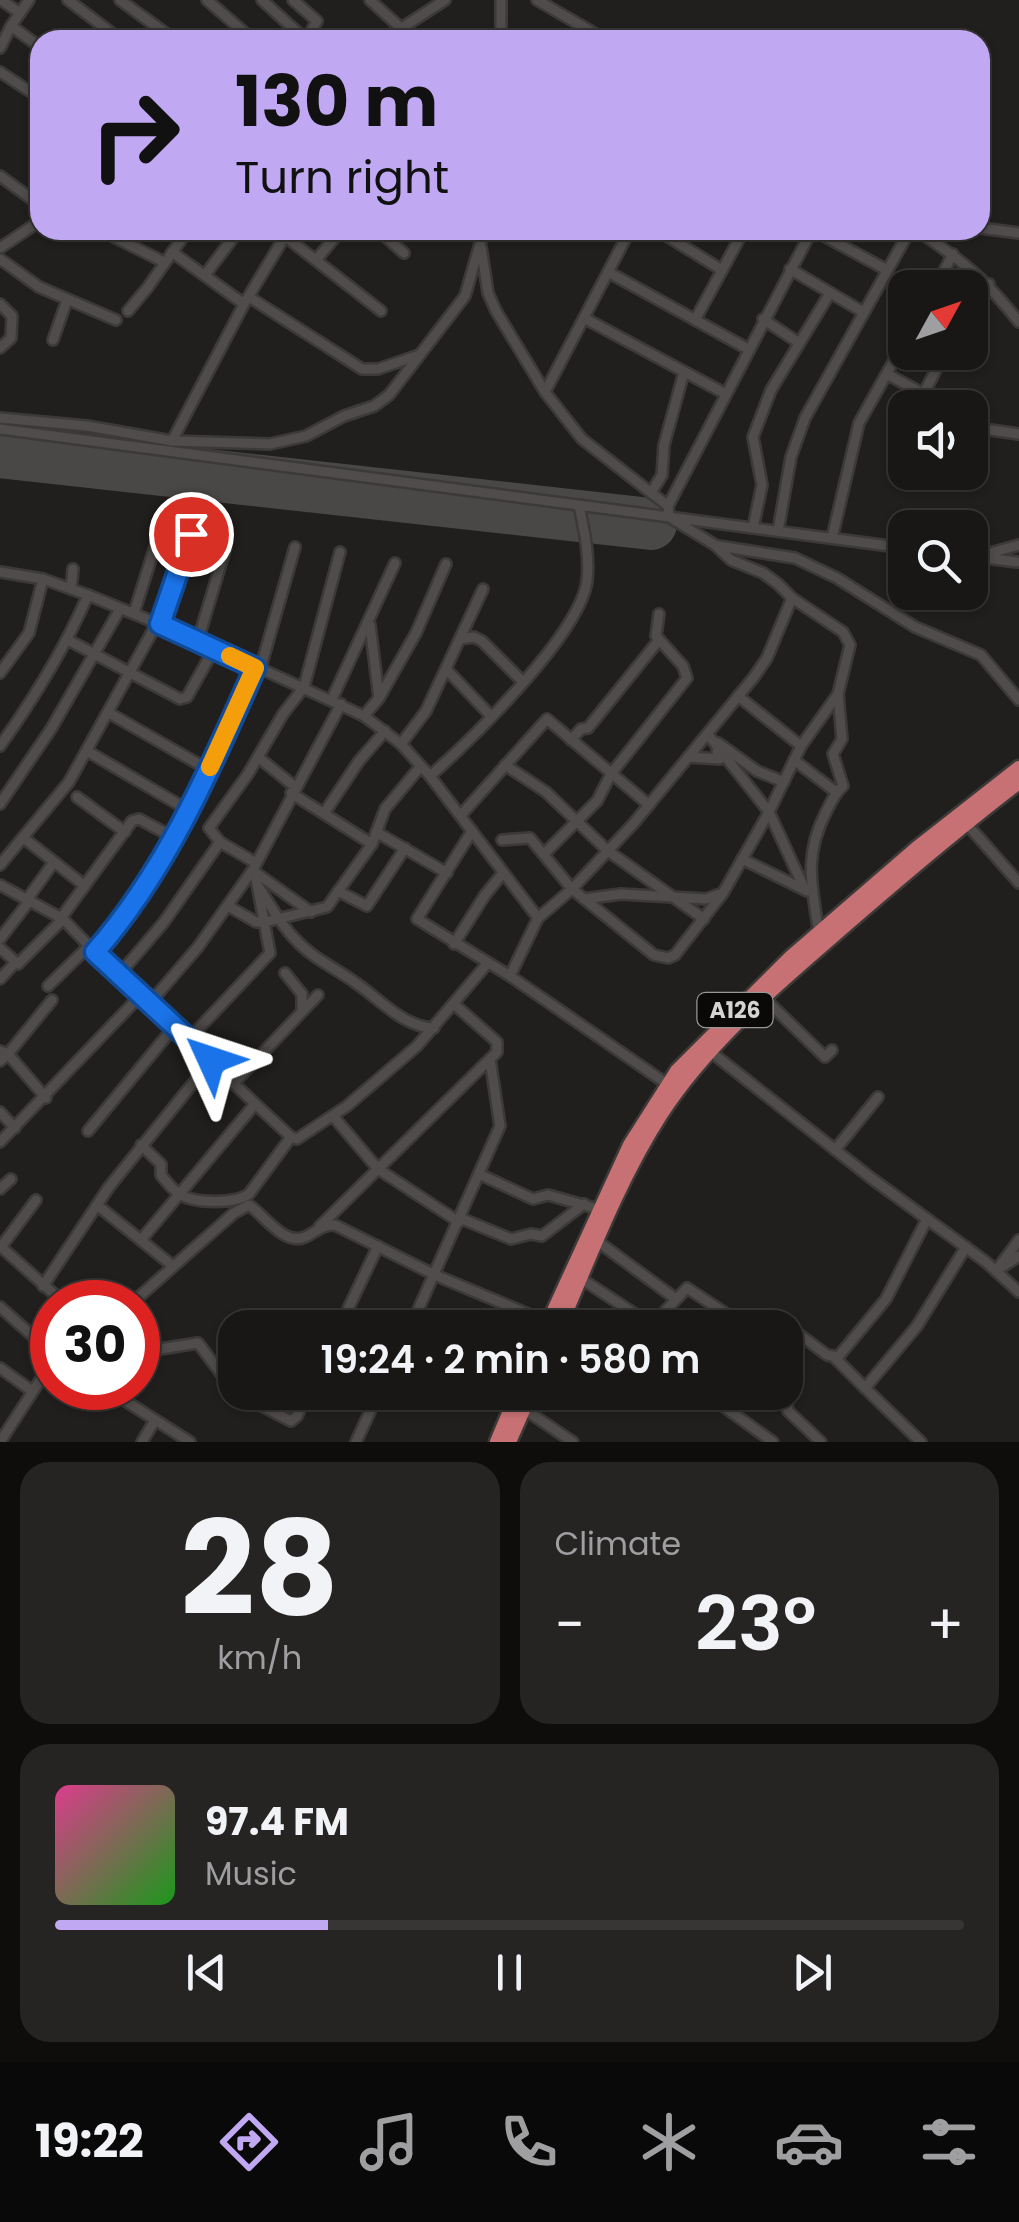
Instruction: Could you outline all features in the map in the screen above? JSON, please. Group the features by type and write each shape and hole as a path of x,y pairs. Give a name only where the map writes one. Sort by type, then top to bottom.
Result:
{"highway":[{"name":"A126","path":"558,1310 591,1207 667,1084 712,1033 819,934 917,848 1019,768"},
{"name":"A126","path":"562,1310 662,1113 711,1052 764,998 1019,782"},
{"path":"497,1442 510,1410"},
{"path":"510,1442 523,1410"}],"street":[{"path":"1,0 20,13"},
{"path":"0,48 10,26 30,0"},
{"path":"68,0 107,30"},
{"path":"120,0 160,30"},
{"path":"207,0 242,30"},
{"path":"262,0 295,30"},
{"path":"293,0 317,22 312,30"},
{"path":"370,0 403,28"},
{"path":"400,30 444,0"},
{"path":"500,0 501,30"},
{"path":"537,0 589,30"},
{"path":"10,26 30,40"},
{"path":"0,72 30,92"},
{"path":"0,176 30,197"},
{"path":"0,248 30,228"},
{"path":"990,230 1019,234"},
{"path":"128,311 181,240"},
{"path":"205,275 231,240"},
{"path":"172,441 277,240"},
{"path":"290,240 380,310"},
{"path":"316,260 333,240"},
{"path":"389,240 404,253"},
{"path":"0,418 87,426 172,441 270,444 306,436 382,401 465,296 483,240"},
{"path":"544,392 625,240"},
{"path":"673,240 722,270"},
{"path":"695,320 738,240"},
{"path":"668,511 724,393 806,240"},
{"path":"831,240 888,270"},
{"path":"778,531 796,442 813,400 907,240"},
{"path":"930,240 989,284 1019,322"},
{"path":"120,241 164,262"},
{"path":"482,247 488,293 496,312 544,392 582,440 731,560 763,573 842,632 850,645 838,694 842,734 833,754 843,786 836,792 811,848 809,892"},
{"path":"172,252 362,369 378,369 422,354"},
{"path":"944,270 953,254"},
{"path":"0,259 39,288 116,320"},
{"path":"790,269 863,312"},
{"path":"608,272 748,349"},
{"path":"753,528 762,485 753,436 771,390 830,293"},
{"path":"53,340 68,300"},
{"path":"0,304 12,316 11,338 0,348"},
{"path":"584,318 724,393"},
{"path":"763,320 799,342"},
{"path":"832,538 859,423 888,370"},
{"path":"651,494 662,475 664,445 684,372"},
{"path":"886,374 918,390"},
{"path":"0,429 579,505 668,511 753,528 888,546"},
{"path":"988,430 1019,434"},
{"path":"430,776 512,699 576,611 584,590 588,556 579,505"},
{"path":"134,613 162,521"},
{"path":"0,865 69,782 110,713 159,624 191,534"},
{"path":"988,553 1019,544"},
{"path":"715,546 795,558 837,578 915,627 981,655 1019,700"},
{"path":"198,640 226,547"},
{"path":"48,986 130,910 188,810 258,669 294,547"},
{"path":"314,912 220,842 208,828 304,687 340,552"},
{"path":"988,559 1016,562"},
{"path":"149,1004 255,868 293,790 316,755 395,563"},
{"path":"364,716 379,698 416,633 446,564"},
{"path":"72,589 73,570"},
{"path":"0,572 42,579 134,613 364,716 401,744 430,776 538,918"},
{"path":"0,673 29,633 42,579"},
{"path":"401,744 426,710 484,589"},
{"path":"0,746 40,690 88,595"},
{"path":"510,976 538,918 572,890 608,851 708,735 767,658 792,598"},
{"path":"0,804 50,729 120,608"},
{"path":"544,854 597,801 611,774 688,678 655,632 660,614"},
{"path":"369,622 379,698"},
{"path":"460,639 474,637 482,641 524,682"},
{"path":"68,640 184,699 214,650"},
{"path":"571,740 588,728 660,640"},
{"path":"446,669 491,716"},
{"path":"502,840 530,838 584,900 660,957 676,955 723,893 770,812 801,746 838,694"},
{"path":"738,696 801,746"},
{"path":"110,713 209,770"},
{"path":"461,815 547,719 648,805"},
{"path":"325,812 385,731"},
{"path":"688,757 720,759 708,735"},
{"path":"708,735 757,771 784,782"},
{"path":"708,735 770,812 809,892 819,934"},
{"path":"87,751 188,810"},
{"path":"258,757 293,790 372,844"},
{"path":"794,760 836,792"},
{"path":"505,765 546,792 608,851 704,920"},
{"path":"228,906 256,922 281,920 327,907 372,844 385,809 420,768"},
{"path":"77,797 125,832"},
{"path":"0,979 62,918 132,821 140,818 172,837"},
{"path":"966,823 1019,882"},
{"path":"472,831 417,919 510,976 667,1084"},
{"path":"376,832 446,873"},
{"path":"25,839 85,886"},
{"path":"118,976 164,922 220,842"},
{"path":"338,891 367,906 405,848"},
{"path":"742,859 809,892"},
{"path":"0,940 54,862"},
{"path":"188,1040 267,957 270,948 255,868"},
{"path":"454,944 503,873"},
{"path":"0,886 62,918 118,976 290,1136 304,1136 333,1116 434,1028 488,964"},
{"path":"258,886 308,952 400,1016 422,1027 434,1028"},
{"path":"584,900 621,894 713,898 723,893"},
{"path":"0,948 15,963"},
{"path":"285,974 302,994 301,1013"},
{"path":"234,1083 318,995"},
{"path":"0,1142 140,996"},
{"path":"764,998 825,1056 832,1050"},
{"path":"46,1098 3,1055 52,1000"},
{"path":"318,1228 497,1052 497,1042 454,1004"},
{"path":"88,1131 174,1027"},
{"path":"711,1052 1019,1292"},
{"path":"418,1310 500,1126 490,1059"},
{"path":"47,1280 140,1146 211,1060"},
{"path":"836,1150 878,1097"},
{"path":"141,1240 255,1104"},
{"path":"0,1112 16,1128"},
{"path":"333,1116 378,1169 460,1220 510,1239 531,1234 542,1236 591,1207"},
{"path":"140,1146 161,1164 161,1175 179,1195 194,1199 241,1199 249,1194 290,1136"},
{"path":"479,1174 533,1198 548,1194 591,1207"},
{"path":"0,1189 10,1179"},
{"path":"36,1200 0,1246 37,1280"},
{"path":"97,1205 173,1266"},
{"path":"157,1280 243,1206 256,1210 284,1235 296,1239 335,1225 434,1275 516,1310"},
{"path":"835,1358 855,1340 886,1299 927,1219"},
{"path":"996,1271 1019,1240"},
{"path":"597,1241 676,1300"},
{"path":"348,1310 378,1246"},
{"path":"865,1388 917,1326 966,1247"},
{"path":"996,1271 1019,1256"},
{"path":"580,1278 629,1310"},
{"path":"668,1310 688,1288 721,1310"},
{"path":"1,1310 30,1334"},
{"path":"803,1336 835,1358 921,1442"},
{"path":"160,1349 198,1343 218,1369"},
{"path":"0,1368 30,1390"},
{"path":"0,1442 30,1394"},
{"path":"139,1410 190,1442"},
{"path":"269,1410 290,1421 300,1410"},
{"path":"356,1442 371,1410"},
{"path":"527,1410 573,1442"},
{"path":"728,1410 772,1442"},
{"path":"788,1410 821,1442"},
{"path":"142,1442 155,1420"}],"runway":[{"path":"0,452 651,524"}],"slow traffic":[{"path":"210,767 255,668 230,656"}],"route":[{"path":"191,534 160,624 255,668 188,810 130,910 95,952 211,1060"}]}
